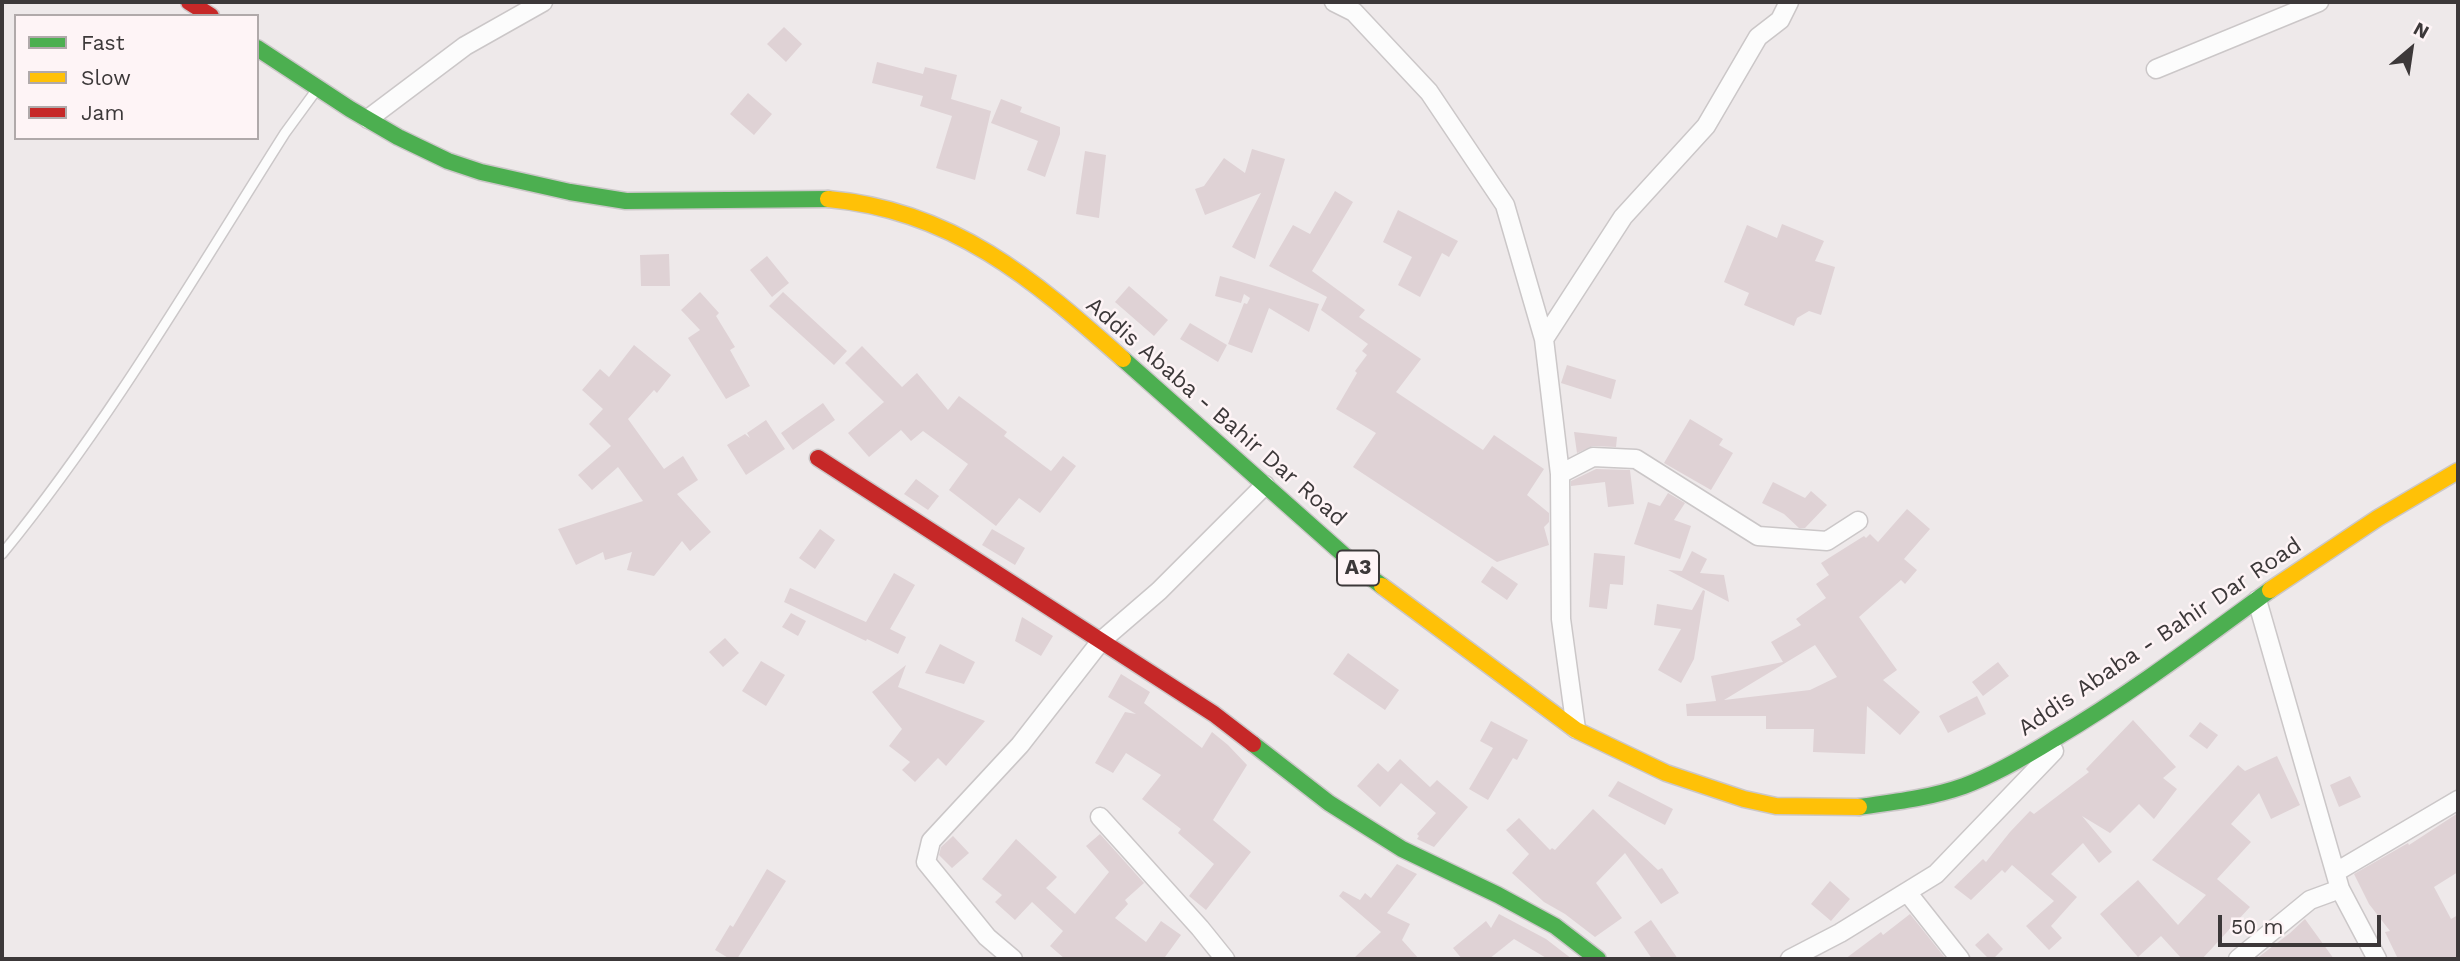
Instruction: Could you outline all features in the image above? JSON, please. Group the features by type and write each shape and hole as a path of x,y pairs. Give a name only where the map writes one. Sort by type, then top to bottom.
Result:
{"main road":[{"name":"Addis Ababa - Bahir Dar Road","path":"259,49 317,89 410,144 450,162 556,190 638,203 796,197 842,201 923,218 955,233 1039,289 1078,320 1362,571 1576,730 1666,773 1744,799 1776,806 1855,808 1921,798 1963,786 2002,770 2080,724 2378,518 2458,471"},
{"path":"818,457 1214,713 1329,803 1402,849 1555,926 1598,959"}],"street":[{"path":"368,119 465,46 543,2"},
{"path":"1334,2 1353,12 1429,92 1505,205 1544,340 1560,474 1561,619 1576,730"},
{"path":"1544,340 1623,216 1706,126 1758,37 1780,20 1789,2"},
{"path":"2156,69 2319,2"},
{"path":"1560,474 1593,457 1636,459 1758,536 1826,541 1858,521"},
{"path":"1006,958 926,862 931,841 1020,745 1101,641 1159,591 1265,485"},
{"path":"2257,600 2338,880 2377,959"},
{"path":"1790,959 1840,933 1936,874 2080,724"},
{"path":"2238,959 2310,900 2458,800"},
{"path":"1100,817 1225,959"},
{"path":"1907,892 1959,959"}],"lane":[{"path":"2,554 38,509 110,408 285,133 317,89"}],"building":[{"path":"784,27 802,44 786,62 767,44"},
{"path":"877,62 923,74 925,67 957,75 951,99 991,111 975,180 936,168 952,116 920,106 923,96 872,83"},
{"path":"748,93 772,114 754,135 730,114"},
{"path":"1001,99 1022,107 1020,112 1060,127 1045,177 1027,170 1038,141 991,123"},
{"path":"1252,149 1285,159 1255,259 1232,247 1261,193 1205,215 1195,189 1204,186 1224,158 1245,173"},
{"path":"1085,151 1106,155 1099,218 1076,214"},
{"path":"1335,191 1353,202 1312,271 1365,310 1359,317 1421,359 1396,392 1483,450 1494,435 1544,469 1527,495 1549,513 1549,522 1544,527 1549,545 1497,562 1353,467 1376,433 1336,409 1357,373 1355,371 1367,355 1362,351 1368,344 1321,310 1327,297 1269,266 1293,225 1310,234"},
{"path":"1398,210 1458,241 1449,257 1442,253 1420,297 1398,285 1412,257 1383,242"},
{"path":"1782,224 1824,241 1815,261 1835,267 1821,315 1809,311 1797,318 1794,326 1744,305 1749,293 1724,282 1747,225 1777,238"},
{"path":"669,254 670,286 641,286 640,255"},
{"path":"767,256 789,283 772,297 750,270"},
{"path":"1220,276 1319,304 1309,332 1269,308 1252,353 1228,344 1244,303 1247,304 1250,298 1244,294 1241,303 1215,296"},
{"path":"1129,286 1168,320 1154,336 1115,302"},
{"path":"700,292 719,313 716,316 735,347 730,350 750,386 726,399 688,338 700,330 681,310"},
{"path":"783,292 847,351 834,365 769,306"},
{"path":"1190,323 1227,345 1218,362 1180,339"},
{"path":"634,345 671,375 657,393 654,390 628,419 664,469 683,456 698,480 677,494 711,532 690,551 682,541 654,576 627,570 632,552 605,560 603,552 576,565 558,529 643,501 618,467 592,490 578,475 611,446 589,424 603,409 582,390 600,369 609,377"},
{"path":"862,346 902,387 917,373 948,410 959,396 1007,432 1004,436 1051,471 1063,456 1076,466 1040,513 1019,498 996,526 949,490 968,464 923,431 911,441 901,430 869,457 848,433 884,402 845,363"},
{"path":"1567,365 1616,380 1611,399 1561,383"},
{"path":"823,403 835,420 793,450 781,433"},
{"path":"1690,419 1723,439 1719,445 1733,453 1711,490 1664,463"},
{"path":"766,420 785,449 746,475 727,445 745,434 750,438 747,433"},
{"path":"1574,432 1617,437 1616,447 1593,446 1577,453"},
{"path":"1596,469 1630,470 1634,504 1608,507 1605,482 1571,486 1571,481"},
{"path":"916,479 939,496 928,510 904,494"},
{"path":"1773,482 1805,498 1811,491 1827,505 1805,528 1799,528 1784,514 1762,503"},
{"path":"1668,493 1685,503 1674,520 1691,526 1680,559 1634,544 1648,502 1660,506"},
{"path":"1907,509 1930,529 1904,559 1917,570 1905,584 1901,580 1859,617 1897,670 1883,680 1920,712 1900,735 1867,706 1865,754 1813,752 1814,729 1766,729 1766,716 1687,716 1686,704 1716,701 1711,676 1783,662 1771,642 1801,625 1796,619 1826,598 1816,584 1829,575 1821,563 1864,536 1866,538 1870,534 1878,542","holes":["1815,645 1837,677 1810,690 1724,700"]},
{"path":"820,529 835,540 815,569 799,558"},
{"path":"992,529 1025,548 1015,565 982,545"},
{"path":"1692,551 1707,559 1700,573 1724,575 1729,602 1668,570 1682,571"},
{"path":"1594,553 1625,556 1623,585 1610,584 1607,609 1589,607"},
{"path":"1492,566 1518,584 1507,600 1481,582"},
{"path":"894,573 915,585 890,629 906,637 898,654 784,602 790,588 866,622"},
{"path":"1703,590 1705,591 1694,659 1681,683 1658,670 1681,629 1654,625 1657,604 1692,610"},
{"path":"791,613 806,621 798,636 782,627"},
{"path":"1022,617 1053,636 1041,656 1015,641"},
{"path":"725,638 739,653 723,667 709,652"},
{"path":"940,644 975,662 964,684 925,673"},
{"path":"1348,653 1399,690 1385,710 1333,674"},
{"path":"761,661 785,675 766,706 742,691"},
{"path":"1998,662 2009,676 1983,696 1972,682"},
{"path":"906,665 898,687 985,721 946,766 938,758 915,782 902,770 910,762 889,746 902,729 872,692"},
{"path":"1121,674 1150,692 1144,703 1202,748 1212,732 1247,765 1213,820 1251,852 1206,910 1189,896 1214,864 1178,833 1181,829 1142,799 1161,775 1126,753 1113,773 1095,763 1125,712 1136,714 1108,697"},
{"path":"1977,696 1986,714 1948,733 1939,716"},
{"path":"2133,720 2176,767 2163,778 2177,789 2154,819 2139,804 2110,833 2082,816 2112,852 2099,863 2083,843 2051,874 2077,897 2051,926 2062,938 2049,950 2026,926 2054,901 2012,865 2005,873 2002,870 1971,900 1954,887 1983,859 1986,862 2030,811 2034,814 2089,772 2086,769"},
{"path":"1491,721 1528,740 1517,760 1513,758 1488,800 1469,789 1493,748 1480,741"},
{"path":"2200,722 2218,735 2207,749 2189,736"},
{"path":"2277,756 2300,805 2271,819 2259,793 2231,824 2251,842 2217,879 2250,907 2202,959 2182,959 2161,936 2138,957 2100,914 2138,880 2178,925 2206,895 2152,860 2238,765 2245,771"},
{"path":"1400,759 1430,787 1437,780 1468,807 1434,847 1417,839 1417,834 1436,813 1401,783 1380,807 1357,786 1378,763 1388,772"},
{"path":"2350,776 2361,797 2339,807 2330,785"},
{"path":"1618,781 1673,809 1665,825 1608,796"},
{"path":"1593,809 1658,870 1662,868 1679,893 1661,904 1625,853 1596,883 1622,918 1595,937 1544,902 1512,873 1529,854 1506,830 1519,818 1550,850 1555,850"},
{"path":"2458,813 2458,872 2434,887 2451,919 2458,915 2458,959 2398,959 2385,932 2390,931 2369,904 2354,874 2408,843 2409,845"},
{"path":"1100,834 1144,883 1125,900 1128,904 1115,918 1146,942 1161,921 1181,935 1165,957 1168,959 1065,959 1050,946 1063,931 1032,902 1015,920 995,902 1002,895 982,879 1016,839 1057,877 1046,888 1075,914 1109,872 1086,846"},
{"path":"953,836 969,853 952,868 939,855 941,847"},
{"path":"1397,864 1417,874 1387,913 1410,924 1402,940 1419,959 1353,959 1381,932 1339,896 1343,891 1360,900 1365,893 1371,898"},
{"path":"767,869 786,881 737,959 730,959 715,950 730,925 733,927"},
{"path":"1830,881 1850,899 1831,921 1811,904"},
{"path":"1499,914 1546,939 1572,959 1548,959 1514,939 1489,959 1462,959 1453,948 1486,921 1491,928"},
{"path":"1910,914 1946,959 1845,959 1881,932 1883,935"},
{"path":"2305,919 2334,959 2256,959 2290,933"},
{"path":"1651,920 1678,959 1652,959 1634,932"},
{"path":"1988,933 2003,949 1993,959 1989,959 1975,945"}],"traffic: fast":[{"path":"259,49 398,137 448,161 481,172 570,192 626,201 828,199"},
{"path":"1123,359 1382,586"},
{"path":"1859,807 1951,790 2010,765 2137,686 2270,590"},
{"path":"1253,744 1329,803 1402,849 1555,926 1598,959"}],"traffic: slow":[{"path":"828,199 873,206 914,217 953,233 1023,276 1123,359"},
{"path":"2270,590 2378,518 2458,471"},
{"path":"1382,586 1576,730 1666,773 1744,799 1776,806 1859,807"}],"traffic: jam":[{"path":"189,2 208,14"},
{"path":"818,458 1214,714 1253,744"}]}
